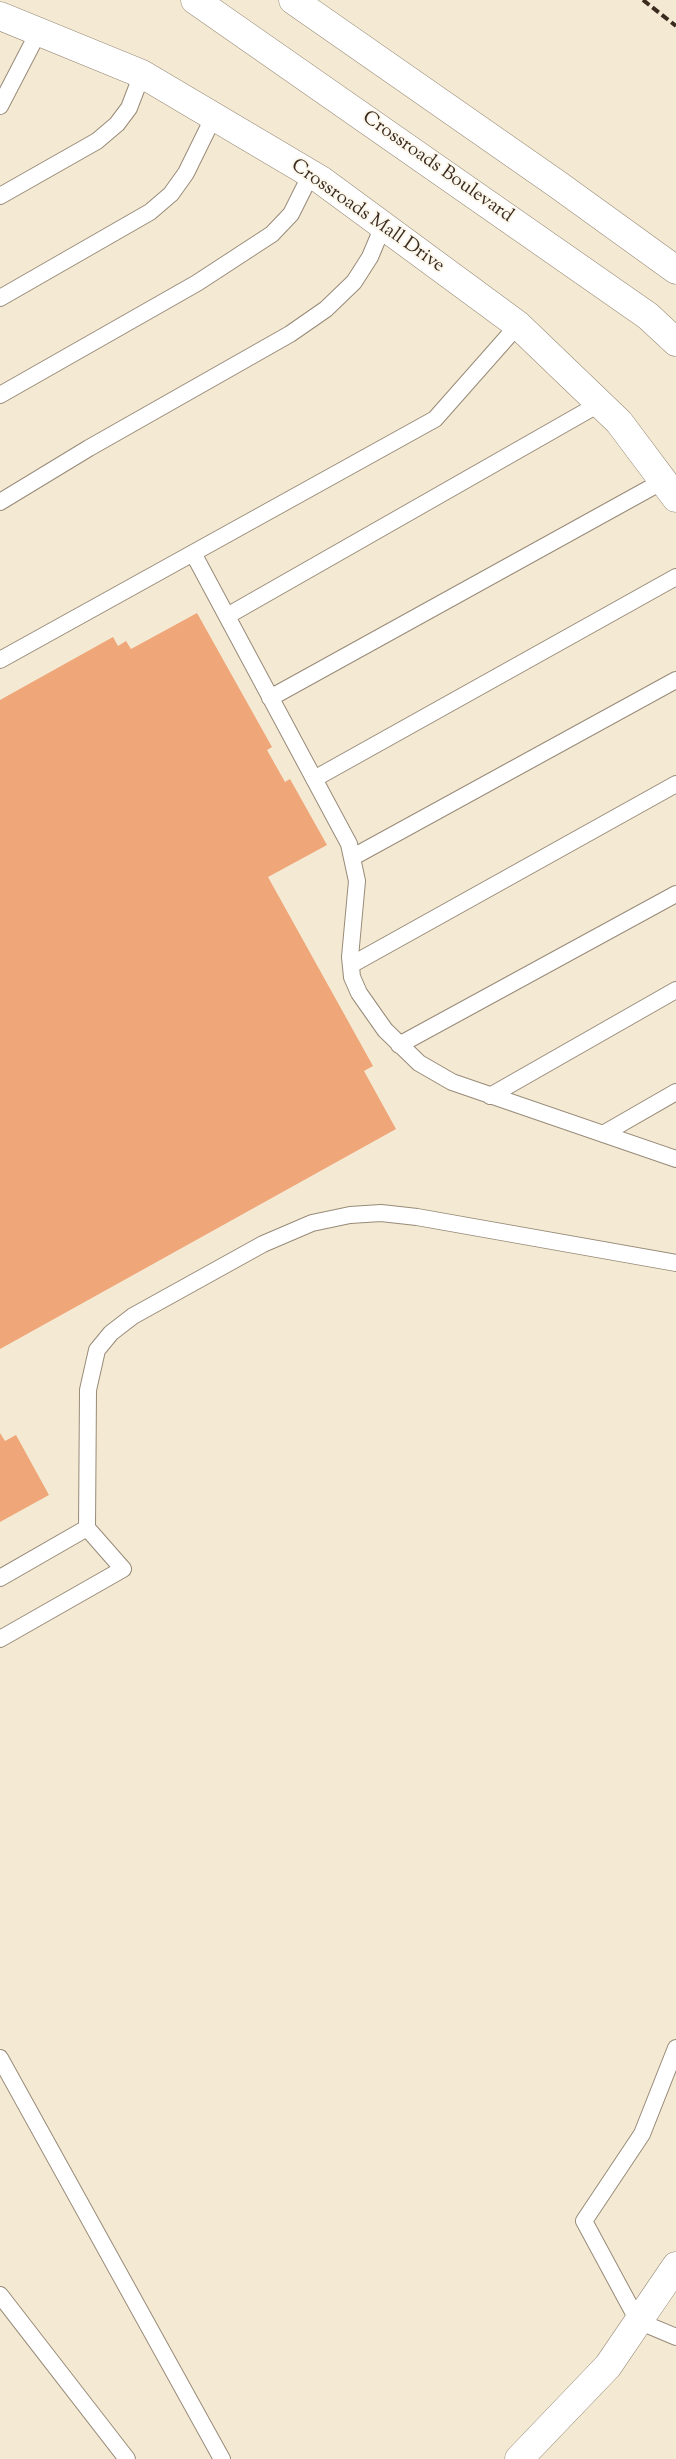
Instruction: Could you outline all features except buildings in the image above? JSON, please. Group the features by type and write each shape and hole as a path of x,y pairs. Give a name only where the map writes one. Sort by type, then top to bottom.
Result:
{"street":[{"name":"Crossroads Boulevard","path":"195,0 632,305 676,342"},
{"path":"293,0 558,184 676,270"},
{"name":"Crossroads Mall Drive","path":"0,16 39,30 142,74 311,174 518,326 618,422 669,490"},
{"path":"519,2459 608,2366 676,2266"}],"lane":[{"path":"0,106 39,30"},
{"path":"0,196 104,135 118,124 129,108 142,74"},
{"path":"0,298 150,212 171,194 186,173 214,116"},
{"path":"0,395 196,283 272,234 291,214 311,174"},
{"path":"0,502 89,448 290,334 326,309 354,282 370,257 383,226"},
{"path":"0,660 435,419 518,326"},
{"path":"228,616 599,404"},
{"path":"270,698 669,490"},
{"path":"193,553 349,844 357,881 351,966 352,977 359,993 385,1030 419,1063 452,1082 676,1159"},
{"path":"314,779 676,577"},
{"path":"353,857 676,680"},
{"path":"351,966 676,784"},
{"path":"399,1045 676,894"},
{"path":"490,1096 676,990"},
{"path":"604,1134 676,1092"},
{"path":"0,1639 123,1569 87,1528 88,1390 98,1350 111,1333 132,1316 263,1244 312,1223 350,1215 381,1213 417,1218 676,1263"},
{"path":"0,1578 87,1528"},
{"path":"676,2048 642,2134 584,2221 638,2321 676,2337"},
{"path":"0,2058 222,2459"},
{"path":"0,2295 127,2459"}],"railway":[{"path":"643,0 676,26"}]}
